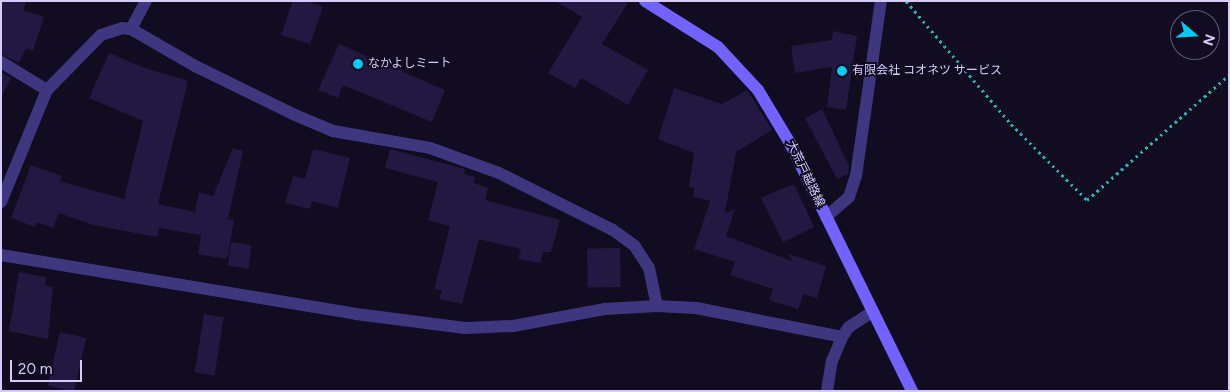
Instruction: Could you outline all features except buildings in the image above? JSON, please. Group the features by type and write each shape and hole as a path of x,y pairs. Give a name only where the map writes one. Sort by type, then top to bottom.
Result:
{"main road":[{"name":"大荒戸越路線","path":"645,1 718,47 758,90 792,145 912,391"}],"street":[{"path":"131,29 146,1"},
{"path":"826,217 849,197 856,176 881,1"},
{"path":"1,202 47,90 101,34 122,28 131,29 195,66 310,122 333,131 430,148 499,173 613,230 634,245 649,268 657,306"},
{"path":"1,62 47,90"},
{"path":"1,255 356,314 465,328 513,326 604,309 657,306 696,308 842,337"},
{"path":"827,391 832,362 842,337 850,327 872,312"}],"path":[{"path":"906,1 1011,124 1087,200 1229,75"}],"place":[{"name":"なかよしミート","path":"358,64"},
{"name":"有限会社 コオネツ サービス","path":"842,71"}]}
